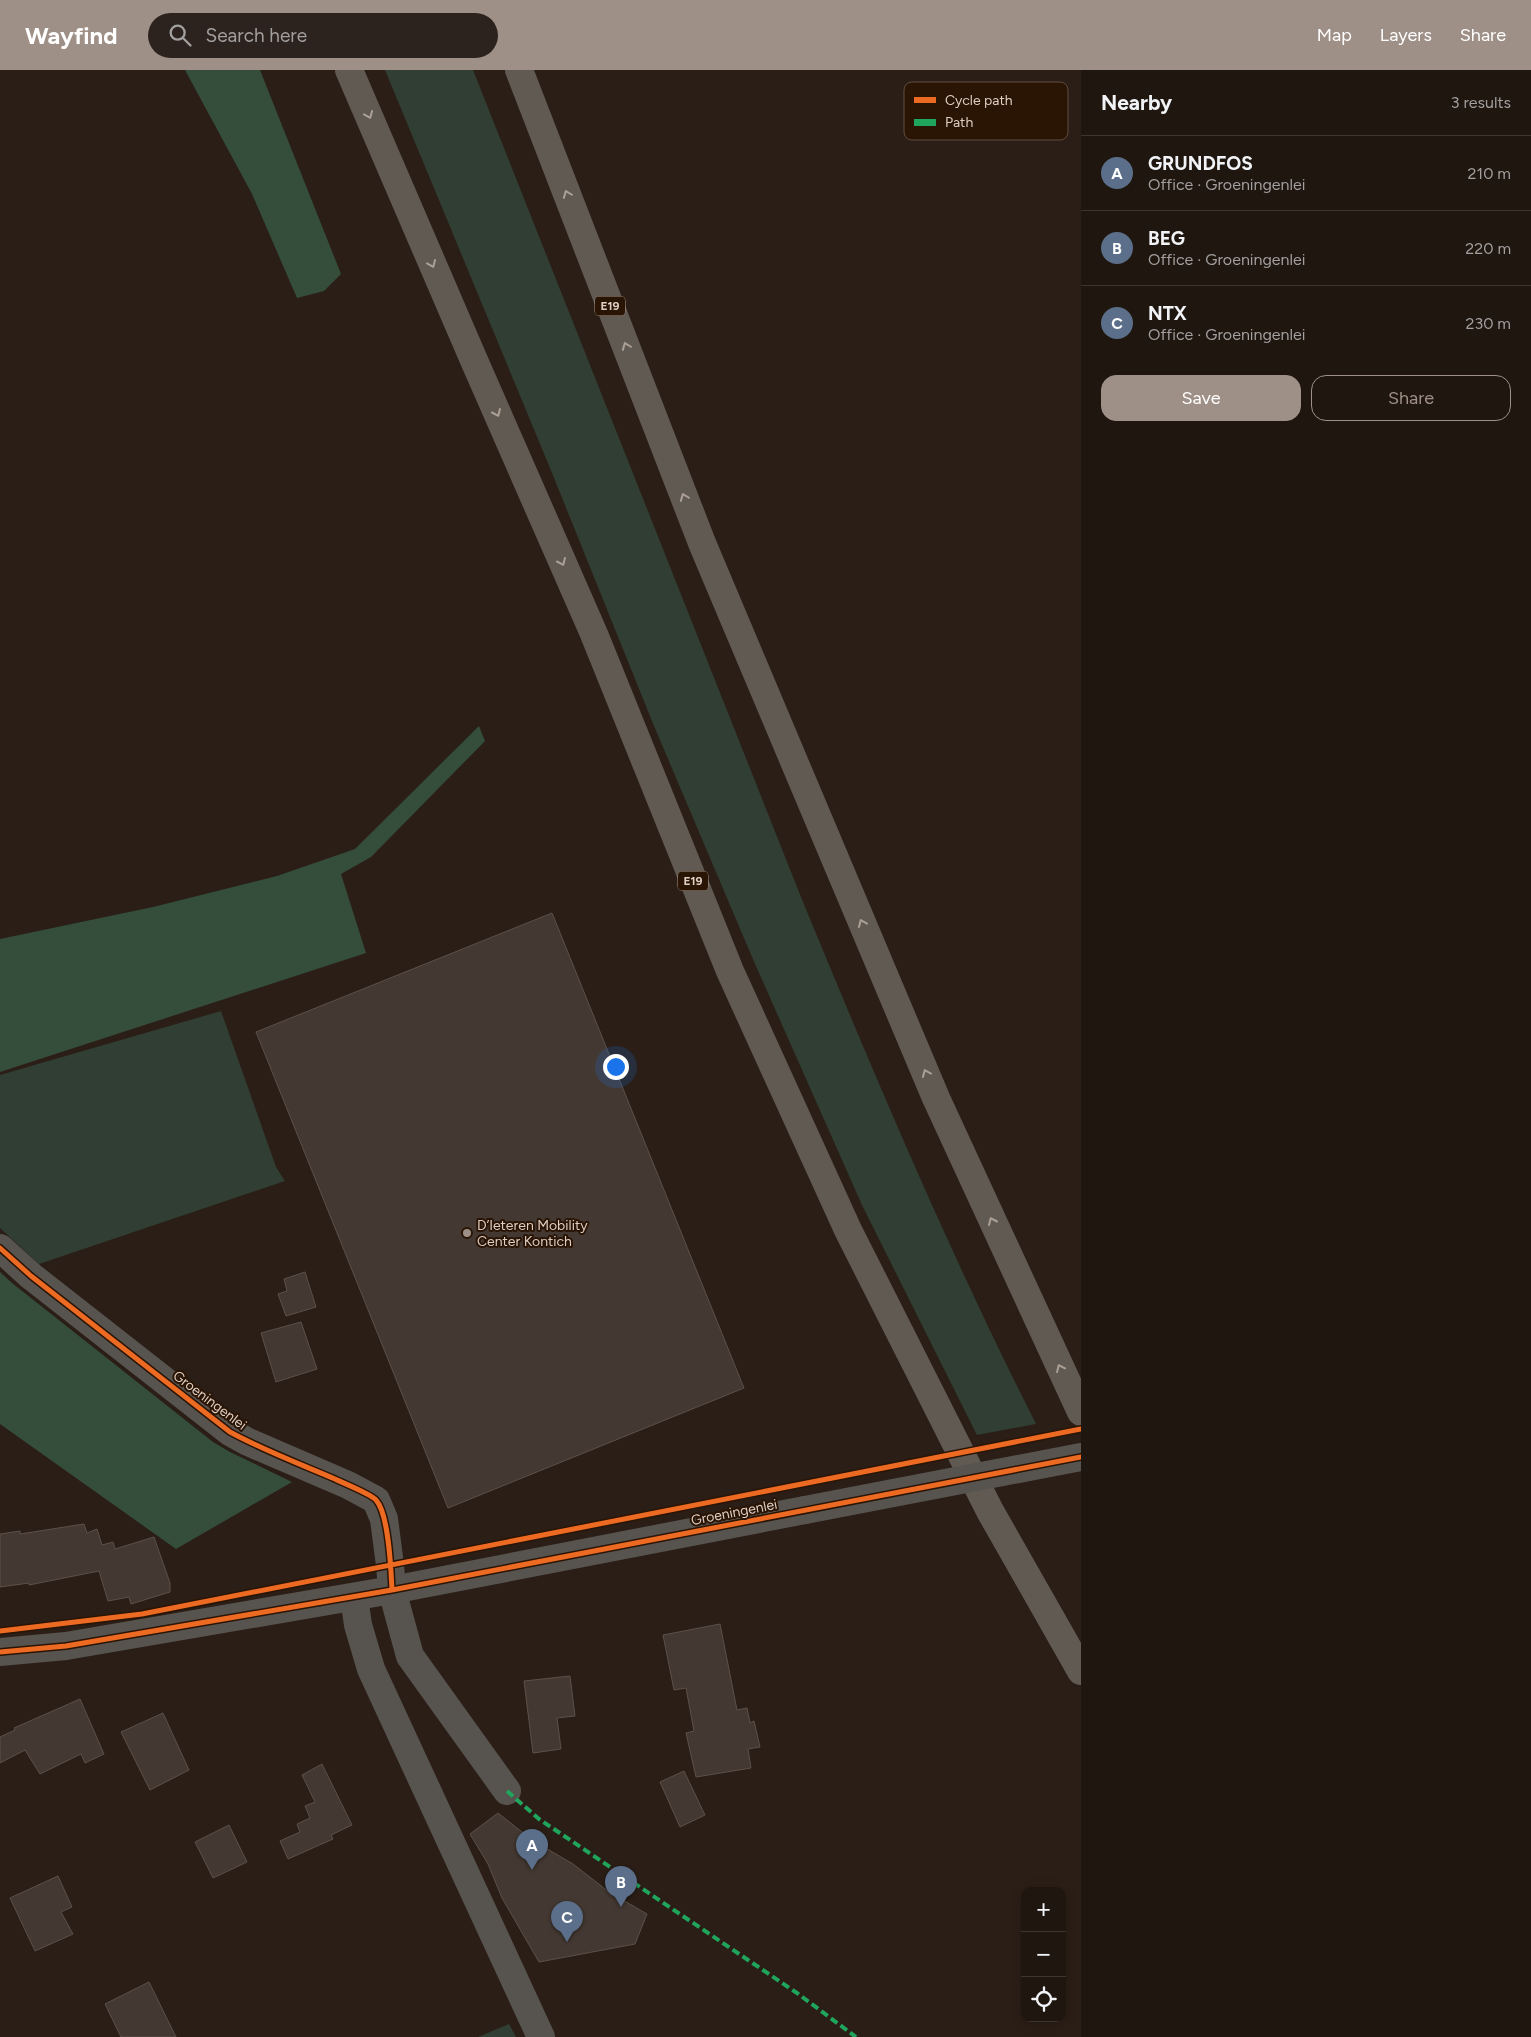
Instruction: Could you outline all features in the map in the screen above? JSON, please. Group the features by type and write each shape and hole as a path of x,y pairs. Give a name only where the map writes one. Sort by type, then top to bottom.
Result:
{"highway":[{"name":"E19","path":"350,70 594,634 730,971 832,1194 990,1511 1081,1670"},
{"name":"E19","path":"519,70 710,561 936,1098 1081,1412"}],"street":[{"name":"Groeningenlei","path":"0,1248 31,1276 230,1432 248,1442 348,1485 376,1500 384,1519 392,1590 410,1656 507,1791"},
{"name":"Groeningenlei","path":"0,1652 66,1646 354,1597 1081,1457"},
{"path":"354,1597 358,1625 371,1670 541,2037"}],"green space":[{"path":"185,70 260,70 341,274 324,291 297,298 252,194"},
{"path":"385,70 473,70 828,964 884,1097 943,1229 1036,1424 977,1435 862,1205 755,964 654,726 550,468"},
{"path":"479,726 485,741 371,857 341,874 366,953 0,1072 0,939 153,907 277,876 355,849"},
{"path":"221,1011 276,1167 285,1181 39,1264 0,1228 0,1075"},
{"path":"0,1272 213,1442 292,1482 176,1549 0,1424"},
{"path":"509,2024 516,2037 478,2037"}],"building":[{"path":"552,913 744,1388 448,1508 256,1032"},
{"path":"305,1272 316,1307 286,1316 278,1294 287,1291 284,1279"},
{"path":"301,1322 317,1369 276,1382 261,1333"},
{"path":"84,1524 87,1533 97,1529 102,1545 113,1542 115,1549 154,1537 170,1583 170,1592 131,1604 129,1597 108,1601 99,1571 29,1585 29,1583 0,1587 0,1534 20,1531 20,1534"},
{"path":"720,1624 737,1710 747,1708 750,1723 754,1721 760,1747 748,1749 751,1768 696,1777 686,1733 694,1731 686,1688 674,1690 663,1635"},
{"path":"570,1676 575,1716 557,1718 561,1749 533,1753 524,1681"},
{"path":"80,1699 104,1754 85,1763 81,1754 40,1774 25,1750 0,1763 0,1737 15,1730 14,1728"},
{"path":"163,1713 189,1770 150,1790 121,1732"},
{"path":"322,1764 352,1825 331,1835 333,1839 288,1859 280,1841 300,1832 297,1824 310,1818 305,1806 315,1802 302,1775"},
{"path":"684,1771 705,1815 680,1827 660,1782"},
{"path":"498,1813 532,1840 573,1864 609,1892 647,1914 635,1944 539,1962 502,1898 488,1864 470,1834"},
{"path":"229,1825 247,1862 213,1878 195,1842"},
{"path":"58,1876 72,1907 61,1912 73,1934 35,1951 10,1898"},
{"path":"149,1982 176,2037 121,2037 105,2004"}],"marked path":[{"path":"507,1791 539,1819 797,1993 856,2037"}],"cycle path":[{"path":"0,1248 31,1276 230,1432 268,1451 357,1489 376,1500 384,1517 387,1530 392,1590"},
{"path":"0,1631 142,1614 1081,1429"},
{"path":"0,1652 66,1646 392,1590 1081,1457"}],"place":[{"name":"D’Ieteren Mobility Center Kontich","path":"467,1233"},
{"name":"GRUNDFOS","path":"532,1870"},
{"name":"BEG","path":"621,1907"},
{"name":"NTX","path":"567,1942"}]}
